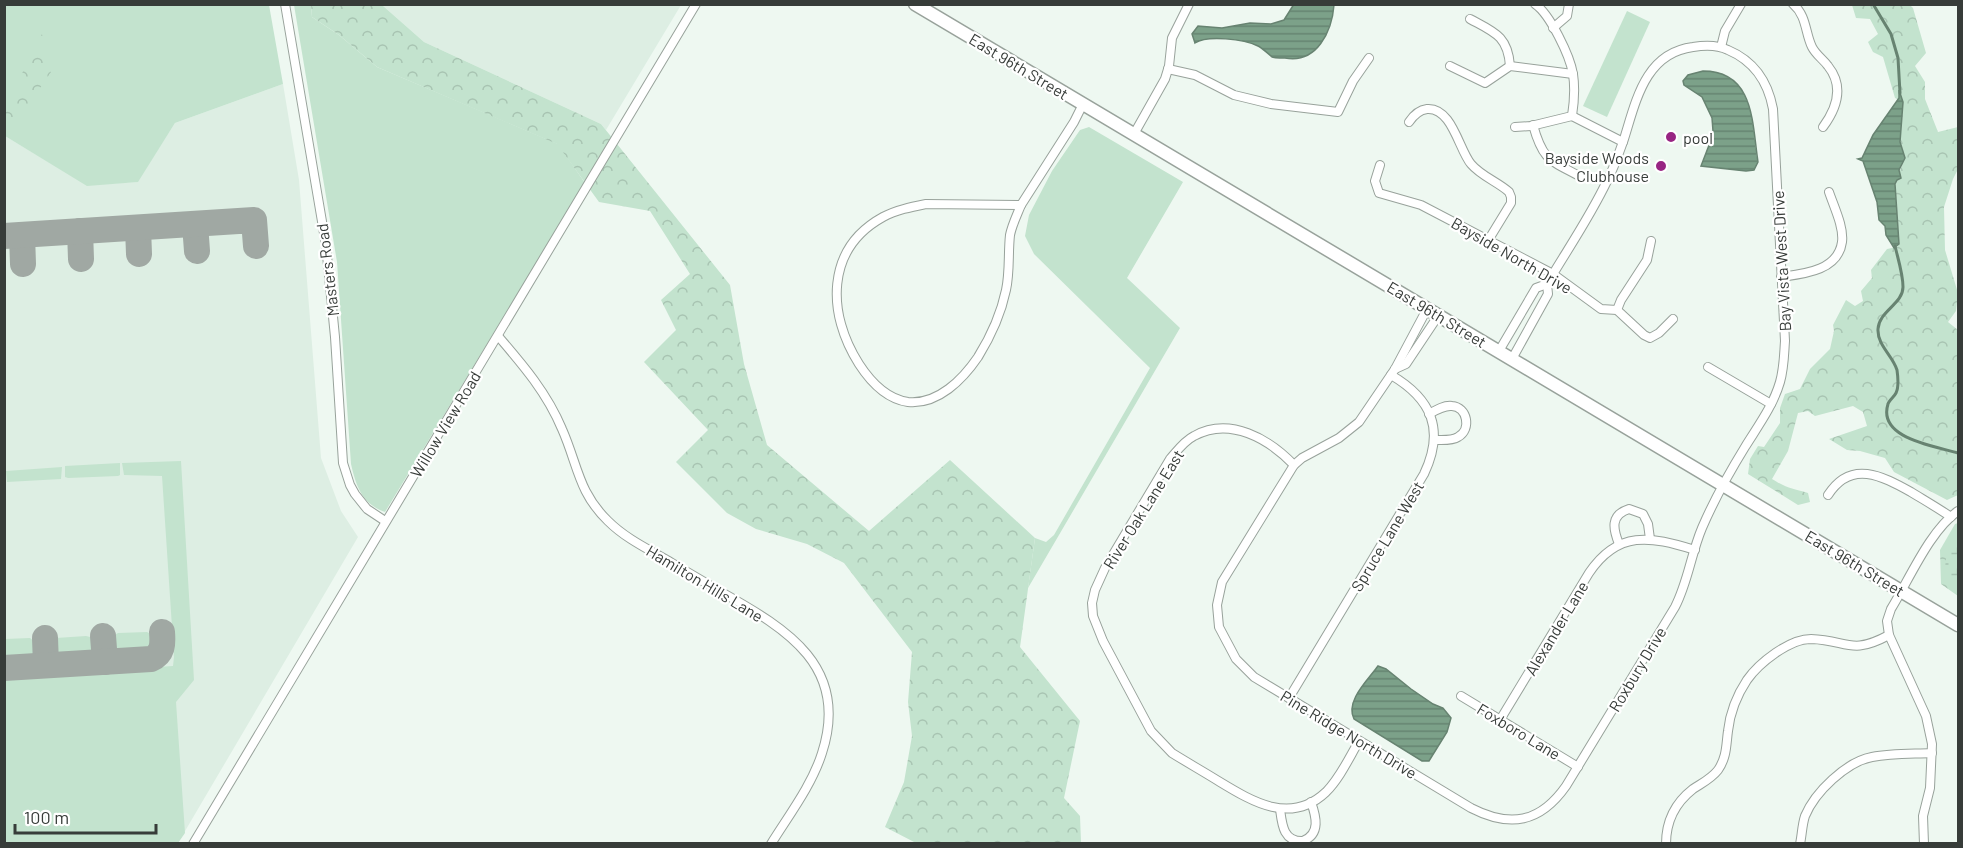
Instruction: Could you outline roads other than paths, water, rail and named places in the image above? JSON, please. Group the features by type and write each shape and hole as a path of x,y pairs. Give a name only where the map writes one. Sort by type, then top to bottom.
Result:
{"main road":[{"name":"East 96th Street","path":"915,4 1959,625"}],"street":[{"name":"Masters Road","path":"285,4 326,245 335,337 343,463 350,485 361,502 375,516 385,521"},
{"name":"Willow View Road","path":"193,843 696,4"},
{"path":"1134,134 1163,83 1168,69 1172,38 1189,4"},
{"path":"1553,28 1564,20 1569,12 1569,4"},
{"path":"1793,4 1801,13 1813,48 1828,66 1837,82 1837,102 1823,127"},
{"path":"1538,5 1553,28 1570,62 1573,74 1572,116"},
{"path":"1512,359 1548,294 1547,284 1604,189 1623,142 1641,86 1658,64 1676,51 1687,47 1721,47 1725,31 1739,5"},
{"path":"1470,19 1500,37 1508,49 1510,66"},
{"name":"Bay Vista West Drive","path":"1721,47 1743,58 1756,69 1768,88 1772,100 1785,341 1780,382 1771,404 1724,484"},
{"path":"1168,69 1195,75 1234,95 1271,104 1338,112 1353,81 1369,58"},
{"path":"1450,66 1485,83 1510,66 1573,74"},
{"path":"1022,205 926,204 910,207 884,217 871,225 853,244 838,274 835,297 852,353 869,378 880,388 908,402 932,399 955,384 977,358 999,316 1008,274 1011,233 1022,205 1083,104"},
{"path":"1409,122 1421,111 1437,110 1453,127 1470,163 1509,192 1511,203 1489,239"},
{"path":"1515,127 1572,116 1623,142"},
{"path":"1533,125 1543,153 1581,177"},
{"name":"Bayside North Drive","path":"1380,165 1375,177 1379,193 1421,205 1489,239 1553,274 1601,309 1617,310 1644,335 1650,338 1659,333 1672,319"},
{"path":"1781,277 1818,270 1829,263 1839,250 1842,242 1841,231 1829,192"},
{"path":"1617,310 1647,260 1651,241"},
{"path":"1499,351 1536,288 1547,284"},
{"path":"1393,372 1406,364 1432,312"},
{"path":"1294,465 1302,458 1339,438 1359,422 1432,312"},
{"name":"Hamilton Hills Lane","path":"498,336 546,396 562,428 586,496 608,522 641,545 745,605 787,633 813,660 823,683 827,702 827,736 811,778 771,843"},
{"path":"1708,367 1771,404"},
{"name":"Spruce Lane West","path":"1289,699 1424,474 1434,451 1435,440 1430,414 1425,403 1393,372"},
{"path":"1430,414 1443,407 1454,406 1462,411 1467,421 1461,436 1450,440 1435,440"},
{"name":"River Oak Lane East","path":"1280,809 1249,799 1172,753 1161,744 1151,731 1103,641 1093,616 1092,603 1105,568 1170,459 1194,435 1214,429 1229,428 1245,431 1264,440 1294,465"},
{"name":"Pine Ridge North Drive","path":"1294,465 1222,582 1217,616 1219,627 1236,660 1254,677 1289,699 1480,812 1489,817 1510,820"},
{"path":"1828,495 1844,479 1857,474 1873,474 1885,477 1951,517"},
{"name":"Roxbury Drive","path":"1510,820 1524,819 1550,806 1578,767 1675,606 1701,530 1724,484"},
{"path":"1619,544 1614,522 1619,514 1629,509 1639,511 1646,519 1650,539"},
{"path":"1924,843 1923,816 1930,789 1932,753 1930,730 1887,627 1889,613 1935,535 1959,511"},
{"name":"Alexander Lane","path":"1500,720 1588,573 1602,555 1619,544 1632,540 1650,539 1695,550"},
{"path":"1666,843 1666,830 1673,810 1682,798 1712,777 1720,767 1725,756 1727,732 1734,704 1747,680 1758,667 1786,646 1808,639 1859,647 1877,642 1889,635"},
{"name":"Foxboro Lane","path":"1461,696 1578,767"},
{"path":"1311,802 1316,825 1313,835 1303,841 1292,840 1285,832 1280,809 1300,807 1326,792 1359,741"},
{"path":"1800,843 1804,819 1810,806 1849,766 1874,757 1932,753"}],"waterway":[{"path":"1873,4 1891,34 1898,58 1900,93"},
{"path":"1895,246 1902,277 1902,293 1882,317 1878,329 1880,340 1895,365 1898,376 1897,391 1889,403 1887,416 1891,425 1911,439 1958,453"}],"place":[{"name":"pool","path":"1671,137"},
{"name":"Bayside Woods Clubhouse","path":"1661,166"}]}
